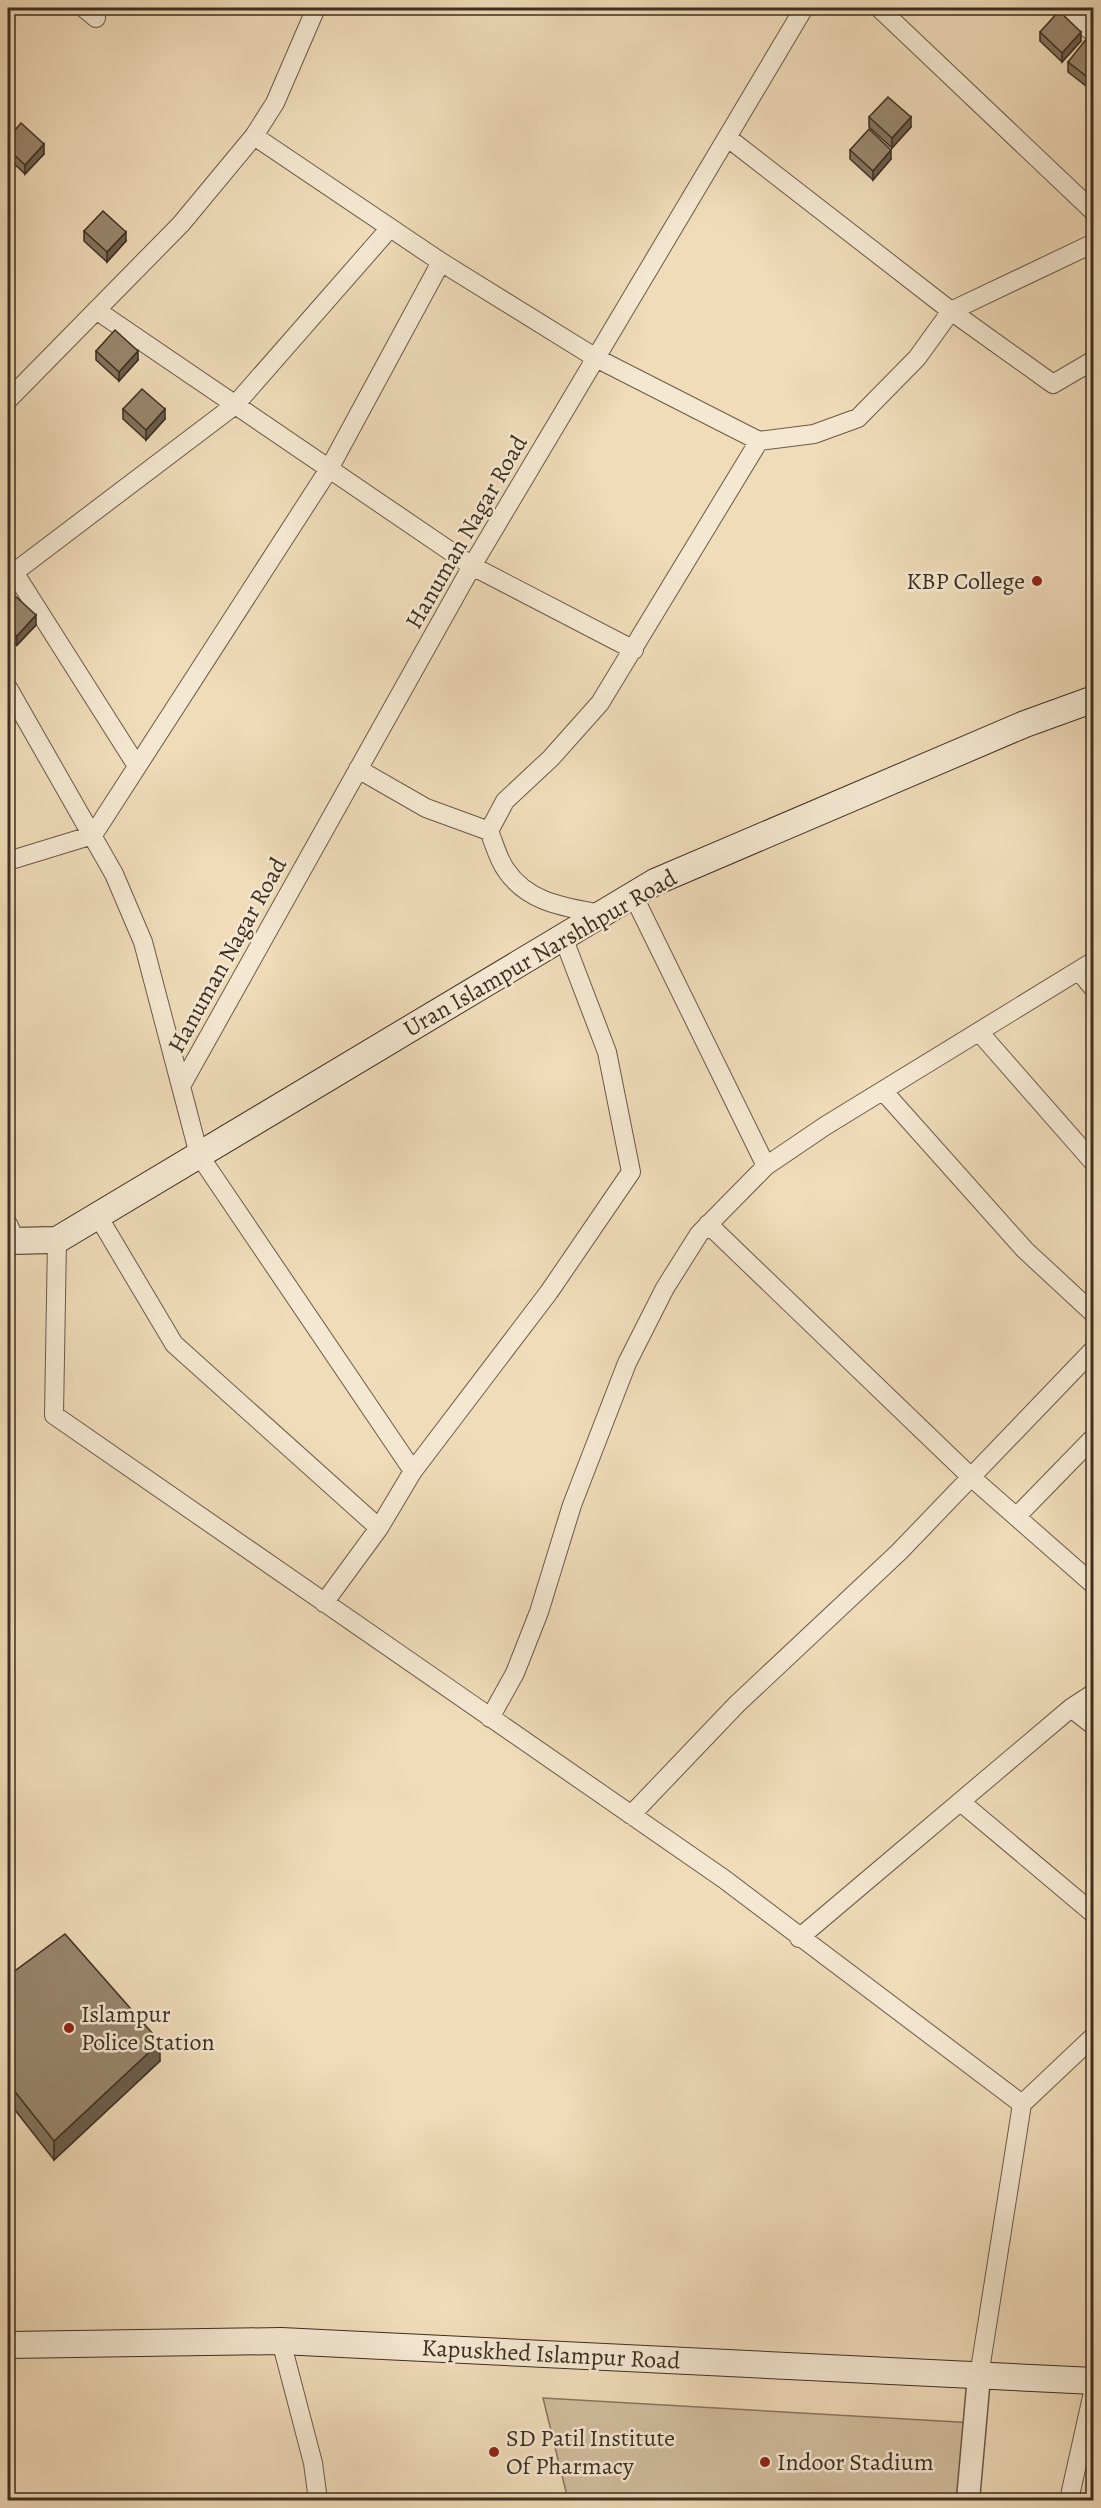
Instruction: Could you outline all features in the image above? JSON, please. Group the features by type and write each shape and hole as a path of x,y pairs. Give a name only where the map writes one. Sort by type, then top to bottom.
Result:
{"main road":[{"name":"Uran Islampur Narshhpur Road","path":"10,1235 57,1240 656,882 938,761 1094,699"},
{"name":"Kapuskhed Islampur Road","path":"9,2346 282,2341 1094,2380"}],"street":[{"path":"8,400 181,224 254,136 275,103 316,8"},
{"name":"Hanuman Nagar Road","path":"181,1086 472,566 804,8"},
{"path":"879,8 1094,212"},
{"path":"1061,8 1094,33"},
{"path":"254,136 441,262 597,358 759,441 814,434 858,418 917,358 951,311 1094,243"},
{"path":"728,138 951,311 1053,384 1094,360"},
{"path":"137,766 11,574 236,405 390,228"},
{"path":"8,861 93,835 329,469 441,262"},
{"path":"96,310 472,566 634,650"},
{"path":"489,831 505,801 551,758 600,703 759,441"},
{"path":"8,688 114,874 143,942 199,1155 413,1471"},
{"path":"358,769 426,808 489,831 506,870 526,892 553,905 601,914"},
{"path":"633,895 766,1166"},
{"path":"324,1603 379,1528 413,1471 549,1292 630,1172 607,1052 563,937"},
{"path":"490,1718 515,1673 527,1643 572,1505 627,1363 665,1288 699,1234 766,1166 825,1126 884,1092 1086,966 1094,989"},
{"path":"980,1033 1094,1163"},
{"path":"884,1092 1025,1250 1094,1314"},
{"path":"98,1216 174,1344 379,1528"},
{"path":"708,1224 971,1477 1094,1585"},
{"path":"57,1240 54,1416 724,1879 799,1938 1022,2104"},
{"path":"631,1815 737,1704 863,1589 1094,1349"},
{"path":"1017,1516 1094,1437"},
{"path":"799,1938 962,1803 1071,1708 1094,1693"},
{"path":"1071,1708 1094,1726"},
{"path":"962,1803 1094,1914"},
{"path":"968,2500 979,2376 1022,2104 1094,2036"},
{"path":"282,2341 312,2463 318,2500"},
{"path":"1069,2500 1094,2388"}],"shaded area":[{"name":"Indoor Stadium","path":"543,2398 975,2423 968,2500 568,2500"}],"building":[{"path":"1059,11 1081,32 1062,53 1040,32"},
{"path":"1091,33 1094,35 1094,75 1090,79 1068,62"},
{"path":"888,97 911,117 892,138 869,117"},
{"path":"21,123 44,144 25,165 8,149 8,138"},
{"path":"869,129 891,150 873,171 850,150"},
{"path":"103,211 126,232 107,252 84,231"},
{"path":"115,330 138,351 119,372 96,351"},
{"path":"142,389 165,409 146,430 123,409"},
{"path":"13,594 36,615 17,636 8,628 8,600"},
{"name":"Islampur Police Station","path":"65,1934 160,2042 54,2141 8,2083 8,1976"}],"place":[{"name":"KBP College","path":"1037,581"},
{"name":"Islampur Police Station","path":"69,2028"},
{"name":"SD Patil Institute Of Pharmacy","path":"494,2452"},
{"name":"Indoor Stadium","path":"765,2462"}]}
